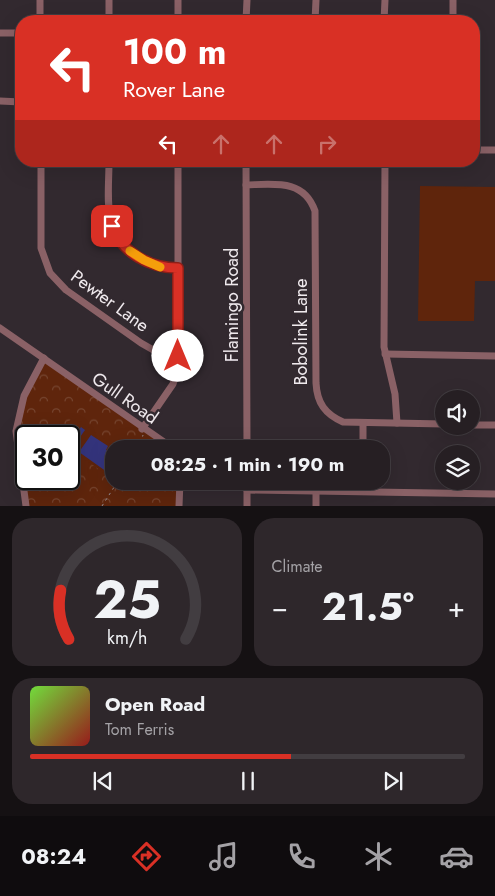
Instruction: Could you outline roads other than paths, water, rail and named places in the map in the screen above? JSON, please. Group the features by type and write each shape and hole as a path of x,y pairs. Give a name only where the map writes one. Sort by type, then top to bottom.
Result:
{"street":[{"path":"40,0 40,15"},
{"path":"109,0 109,15"},
{"path":"178,0 178,15"},
{"path":"246,0 246,15"},
{"path":"315,15 316,0"},
{"path":"384,15 385,0"},
{"path":"453,0 453,15"},
{"path":"0,33 15,33"},
{"path":"0,102 15,102"},
{"path":"480,150 495,150"},
{"name":"Pewter Lane","path":"41,167 41,248 50,273 66,290 141,343 155,350 178,356"},
{"path":"109,167 110,217 118,240 144,260 163,268 178,268"},
{"path":"144,430 173,384 178,368 178,167"},
{"name":"Flamingo Road","path":"246,167 247,440"},
{"path":"385,167 385,354 395,394 397,423"},
{"name":"Bobolink Lane","path":"246,184 292,186 304,193 312,204 316,217 316,395 324,410 332,417 343,422 435,424"},
{"name":"Gull Road","path":"0,328 160,440"},
{"path":"385,354 495,356"},
{"path":"26,506 16,448 17,422 24,396 44,358"},
{"path":"362,440 363,423"},
{"path":"480,424 495,425"},
{"path":"179,506 180,490"},
{"path":"247,490 247,506"},
{"path":"316,506 316,490 495,494"}]}
